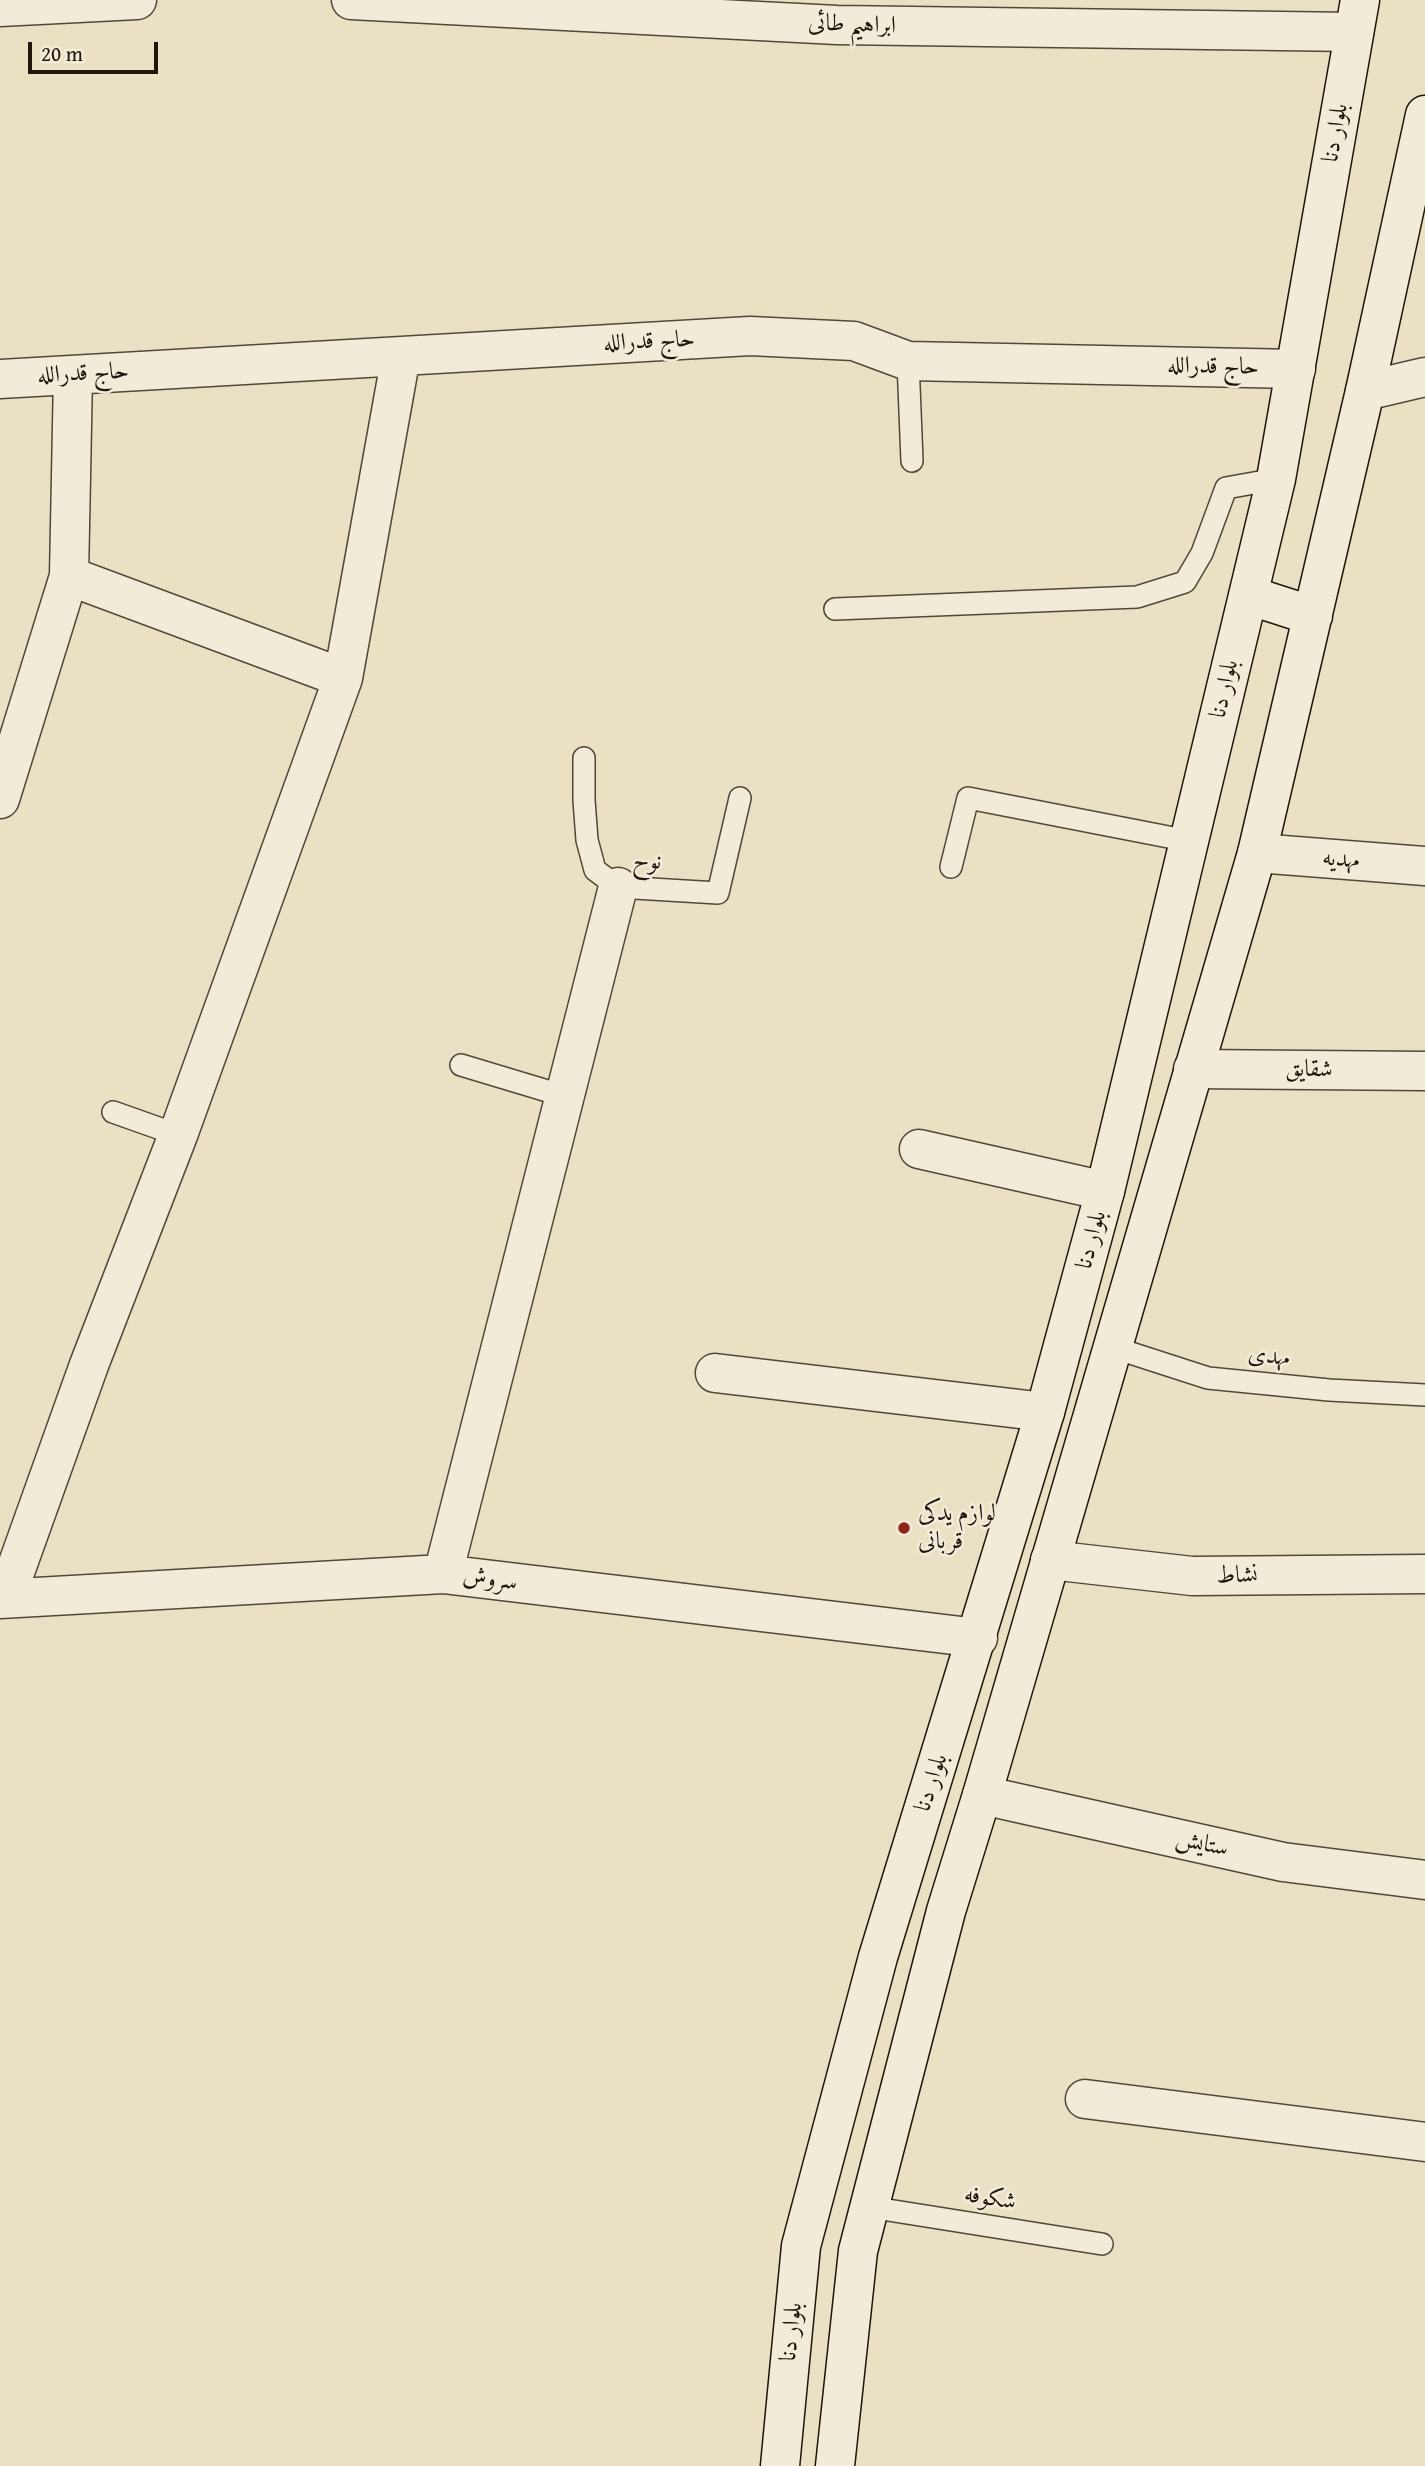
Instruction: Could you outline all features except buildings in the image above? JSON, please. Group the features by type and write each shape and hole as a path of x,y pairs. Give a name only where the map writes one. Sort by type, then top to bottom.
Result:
{"street":[{"path":"0,7 137,0"},
{"name":"ابراهیم طائی","path":"351,0 836,25 1357,16"},
{"name":"بلوار دنا","path":"780,2466 801,2246 878,1957 978,1638 1045,1412 1105,1191 1276,479 1357,16"},
{"name":"بلوار دنا","path":"835,2466 858,2251 946,1911 1257,853 1425,115"},
{"name":"حاج قدرالله","path":"0,379 750,336 854,341 908,361 1296,369"},
{"path":"3,1598 178,1135 344,678 401,356"},
{"path":"0,799 69,576 73,375"},
{"path":"1364,391 1425,377"},
{"path":"69,576 344,678"},
{"path":"1248,595 1312,615"},
{"name":"مهدیه","path":"1257,853 1425,866"},
{"path":"443,1574 618,887"},
{"name":"شقایق","path":"1194,1069 1425,1071"},
{"path":"919,1149 1105,1191"},
{"path":"715,1373 1045,1412"},
{"name":"نشاط","path":"1050,1560 1192,1576 1425,1574"},
{"name":"سروش","path":"3,1598 443,1574 978,1638"},
{"name":"ستایش","path":"982,1794 1283,1861 1425,1880"},
{"path":"1085,2099 1425,2142"}],"lane":[{"path":"908,361 912,461"},
{"path":"835,609 1137,597 1185,582 1202,553 1226,488 1276,479"},
{"name":"نوح","path":"584,758 587,840 595,870 618,887 718,893 740,798"},
{"path":"951,867 968,798 1189,841"},
{"path":"461,1065 564,1096"},
{"path":"113,1112 178,1135"},
{"name":"مهدی","path":"1112,1347 1208,1378 1329,1390 1425,1395"},
{"name":"شکوفه","path":"870,2207 1102,2244"}],"place":[{"name":"لوازم یدکی قربانی","path":"904,1528"}]}
